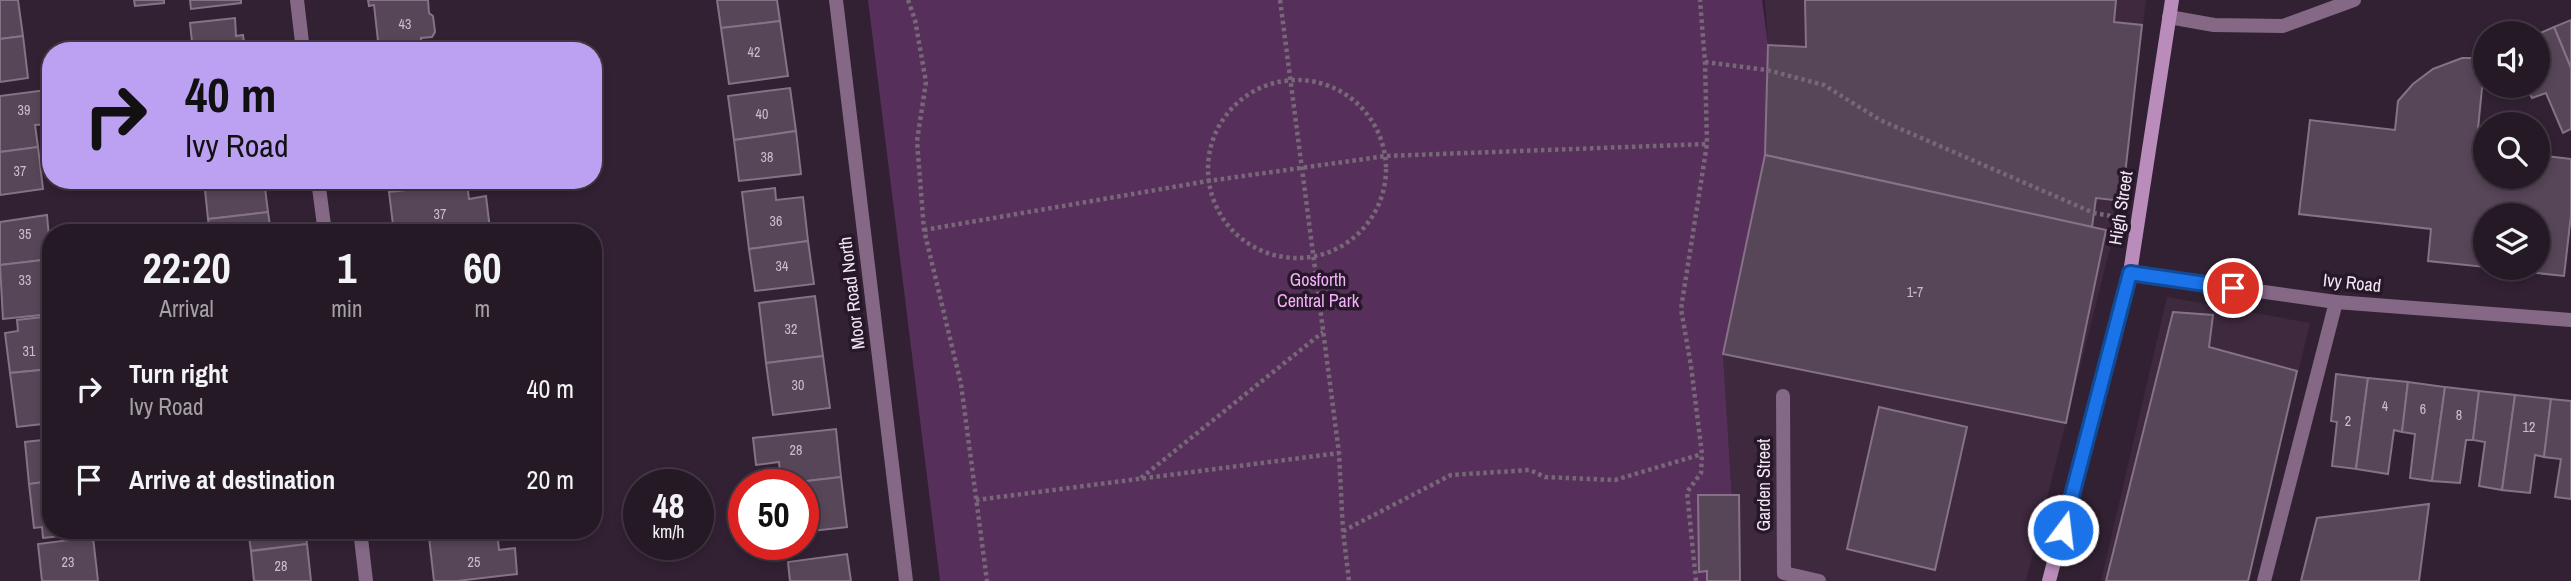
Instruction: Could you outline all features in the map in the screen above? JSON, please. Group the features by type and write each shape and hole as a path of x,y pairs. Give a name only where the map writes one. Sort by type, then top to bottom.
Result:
{"main road":[{"name":"High Street","path":"2049,581 2130,273 2172,0"}],"street":[{"path":"297,0 302,42"},
{"name":"Moor Road North","path":"836,0 906,581"},
{"path":"2169,17 2214,25 2283,26 2354,0"},
{"path":"319,189 323,224"},
{"name":"Ivy Road","path":"2130,273 2336,302 2571,320"},
{"path":"2264,581 2336,302"},
{"name":"Garden Street","path":"1783,396 1784,573 1819,581"},
{"path":"361,539 366,581"}],"path":[{"path":"908,0 915,20 926,82 917,141 925,230 961,384 987,581"},
{"path":"1280,0 1339,453 1349,581"},
{"path":"1696,581 1688,492 1701,472 1702,454 1681,309 1707,144 1700,0"},
{"path":"1705,62 1767,71 1824,85 1880,120 1959,155 2094,213 2139,221"},
{"path":"1290,80 1317,82 1342,92 1363,108 1378,131 1386,156 1386,183 1377,210 1361,232 1340,248 1314,258 1285,258 1257,250 1233,232 1217,209 1208,181 1212,143 1219,125 1237,102 1262,87 1290,80"},
{"path":"925,230 1208,181 1386,156 1707,144"},
{"path":"1141,478 1323,331"},
{"path":"976,500 1339,453"},
{"path":"1343,531 1451,475 1530,470 1545,477 1615,480 1702,454"}],"shaded area":[{"path":"1765,0 2146,0 2122,201 2026,581 1737,581 1723,354 1765,155 1768,45"},
{"path":"2167,297 2310,323 2248,581 2101,581"}],"green space":[{"name":"Gosforth Central Park","path":"868,0 1762,0 1768,45 1765,155 1723,354 1737,581 940,581"}],"building":[{"path":"0,0 18,0 23,36 0,39"},
{"path":"134,0 164,0 164,3 135,6"},
{"path":"190,0 241,0 241,3 191,9"},
{"path":"368,0 428,0 435,32 432,37 421,38 421,42 373,42 378,41 374,5 369,6"},
{"path":"717,0 777,0 780,21 721,28"},
{"path":"1805,0 2116,0 2114,22 2142,25 2122,201 2096,198 2092,227 1765,155 1768,45 1806,47"},
{"path":"235,18 236,36 243,35 244,42 192,42 190,23"},
{"path":"2571,20 2571,68 2554,27"},
{"path":"780,21 788,76 729,84 721,28"},
{"path":"2554,27 2571,68 2571,129 2563,133 2548,98 2550,29"},
{"path":"23,36 28,78 0,82 0,39"},
{"path":"2462,58 2473,58 2473,98 2481,98 2480,112 2473,112 2473,189 2550,189 2550,156 2571,159 2571,215 2564,276 2550,274 2550,203 2473,203 2473,266 2428,261 2431,229 2299,214 2310,120 2395,130 2398,101 2413,84 2433,69"},
{"path":"790,88 796,131 734,140 728,96"},
{"path":"42,91 42,125 35,125 38,147 0,152 0,96"},
{"path":"796,131 801,174 739,181 734,140"},
{"path":"38,147 43,189 0,195 0,152"},
{"path":"1765,155 2106,230 2066,423 1723,354"},
{"path":"775,188 776,200 803,197 808,241 749,249 742,192"},
{"path":"205,189 265,189 268,212 208,219"},
{"path":"389,189 416,189 389,192"},
{"path":"468,189 469,199 486,196 489,224 393,224 389,192"},
{"path":"268,212 270,224 209,224 208,219"},
{"path":"47,215 48,224 42,224 42,260 0,265 0,222"},
{"path":"808,241 814,284 755,291 749,249"},
{"path":"42,260 42,315 3,319 0,265"},
{"path":"815,296 823,356 766,363 759,303"},
{"path":"2173,312 2213,315 2209,347 2297,371 2248,581 2106,581"},
{"path":"42,317 42,370 10,373 5,333 18,331 17,320"},
{"path":"823,356 830,408 773,415 766,363"},
{"path":"42,370 42,424 17,427 10,373"},
{"path":"2336,374 2368,378 2356,469 2332,466 2337,422 2331,421"},
{"path":"2368,378 2408,382 2402,432 2394,430 2388,474 2356,469"},
{"path":"2408,382 2445,387 2432,481 2410,478 2415,434 2402,432"},
{"path":"2445,387 2479,391 2473,440 2466,440 2460,483 2432,481"},
{"path":"2479,391 2515,395 2502,490 2479,486 2485,442 2473,440"},
{"path":"2515,395 2551,399 2544,457 2535,455 2530,493 2502,490"},
{"path":"2551,399 2571,401 2571,499 2555,497 2561,459 2544,457"},
{"path":"1879,407 1967,427 1935,570 1847,549"},
{"path":"836,429 841,477 819,480 819,469 780,469 779,462 756,465 753,438"},
{"path":"42,440 42,482 29,484 25,442"},
{"path":"841,477 847,527 819,530 819,480"},
{"path":"42,482 42,527 34,528 29,484"},
{"path":"1698,495 1739,495 1740,581 1707,581 1707,571 1699,572"},
{"path":"2429,504 2419,581 2301,581 2317,518"},
{"path":"93,539 98,581 42,581 38,544"},
{"path":"249,539 306,539 307,544 251,551"},
{"path":"429,539 498,539 499,550 515,548 517,574 434,581"},
{"path":"307,544 311,581 254,581 251,551"},
{"path":"847,554 851,581 790,581 788,562 819,560 819,558"}],"route":[{"path":"2063,530 2130,273 2233,288"}]}
